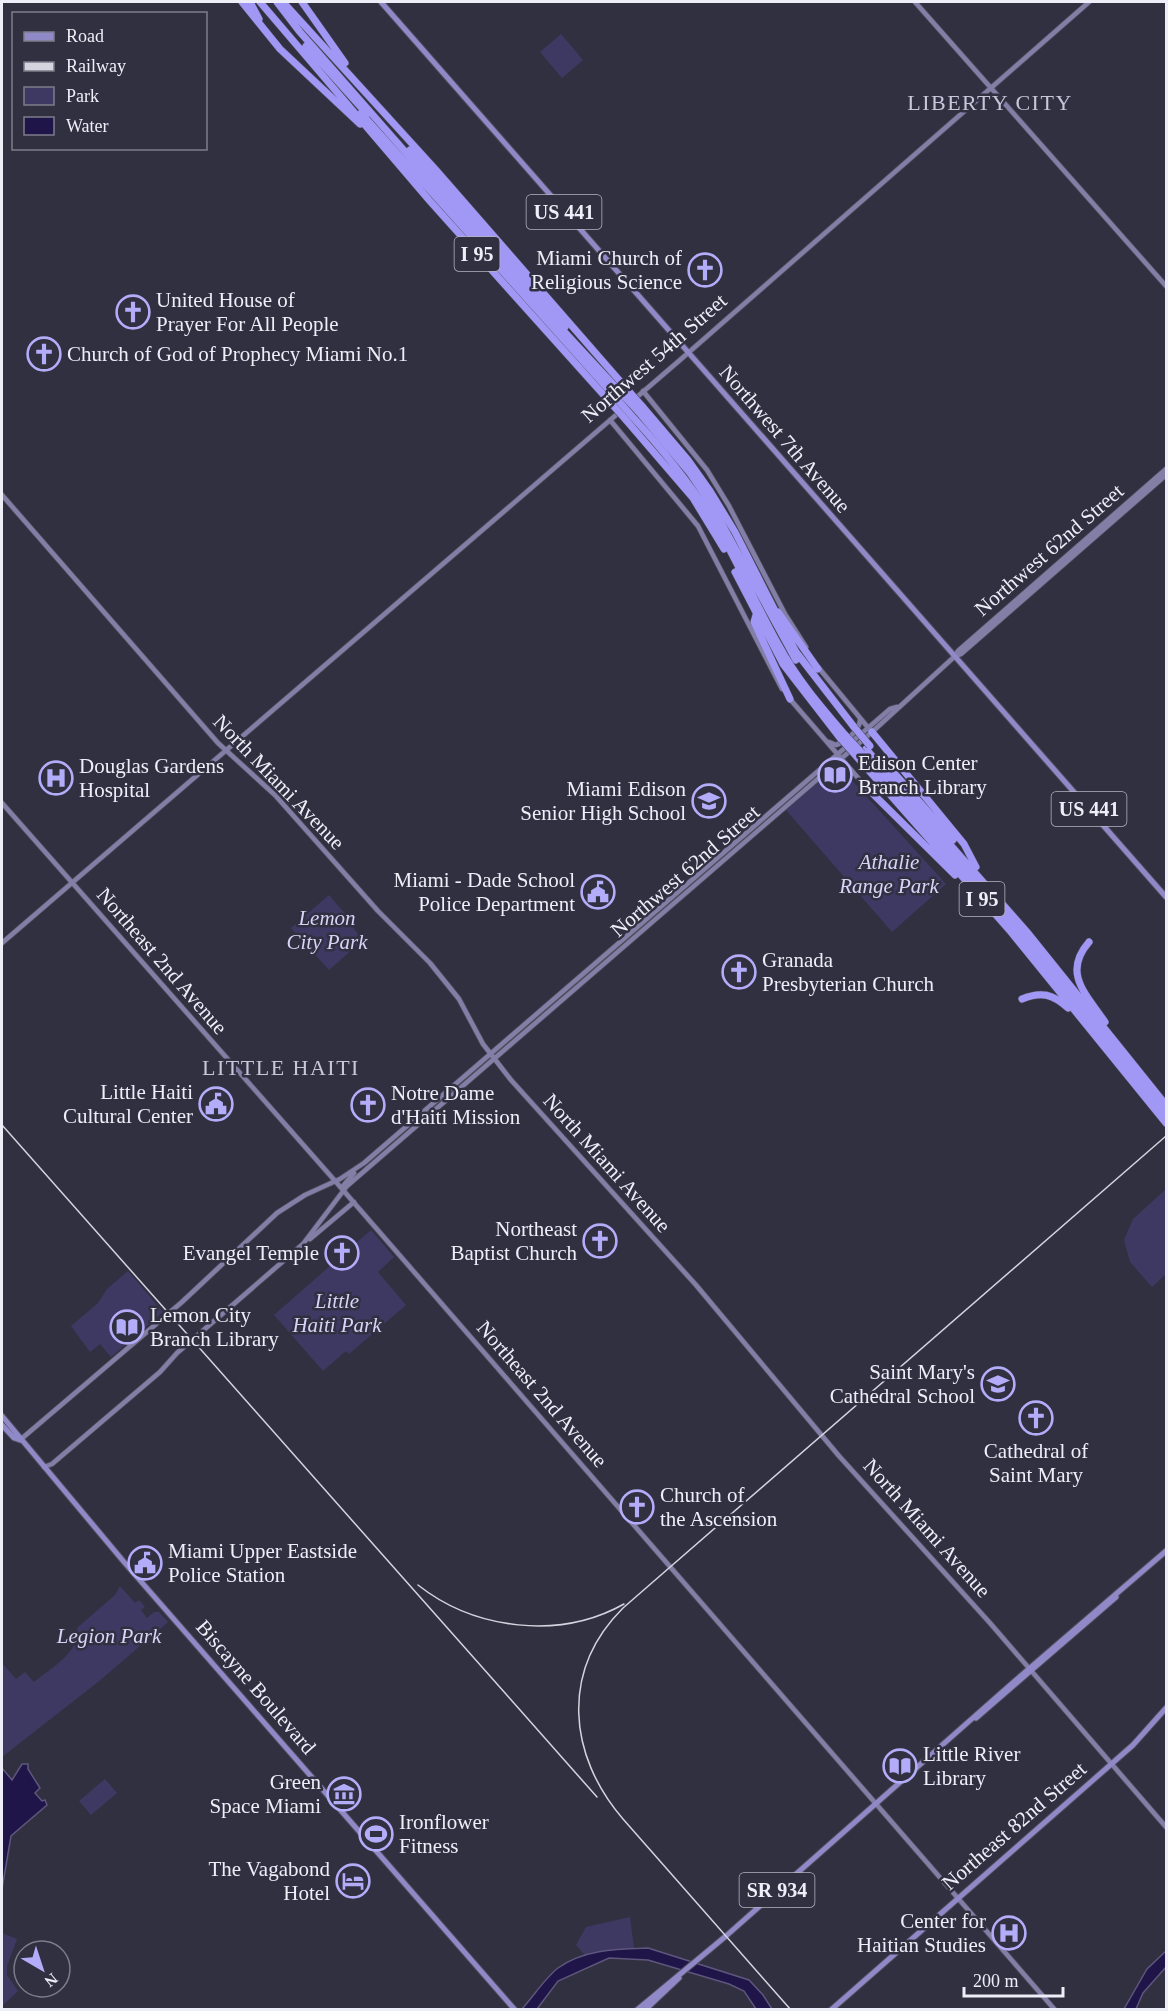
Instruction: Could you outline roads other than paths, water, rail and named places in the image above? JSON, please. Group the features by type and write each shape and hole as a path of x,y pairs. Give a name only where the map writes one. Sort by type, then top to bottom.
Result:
{"highway":[{"path":"242,2 264,32 288,57 340,97"},
{"path":"250,2 265,28 288,57"},
{"name":"I 95","path":"260,2 377,140 587,359 634,413 684,455 735,532 770,604 803,663 848,733 1084,1023 1110,1042 1167,1098"},
{"path":"265,2 340,97"},
{"path":"272,2 314,55 412,161 547,321"},
{"path":"277,2 300,32 412,161 587,359"},
{"path":"277,2 356,84"},
{"name":"I 95","path":"283,2 350,74 356,84 634,413 704,514 783,664 976,867 1105,1022 1110,1042 1167,1123"},
{"path":"301,2 350,74"},
{"path":"355,113 547,321 587,359"},
{"path":"634,413 681,473 722,534 778,646 817,701 848,733"},
{"path":"770,604 776,608 818,669"},
{"path":"756,615 754,622 790,699"},
{"path":"870,730 964,844 976,867"},
{"path":"864,751 1031,947 1167,1114"},
{"path":"865,786 959,878 971,886"},
{"path":"1089,942 1078,956 1076,973 1105,1022"},
{"path":"1022,999 1038,994 1049,995 1063,1003 1084,1023"},
{"path":"1110,1042 1167,1105"}],"main road":[{"name":"Northwest 7th Avenue","path":"381,2 1167,897"},
{"path":"915,2 1167,286"},
{"name":"Northwest 54th Street","path":"2,943 610,420 1089,2"},
{"path":"643,391 707,470 818,669 870,730"},
{"path":"610,420 686,508 731,588 772,674 790,699 865,786"},
{"name":"Northwest 62nd Street","path":"364,1163 897,707 1167,469"},
{"name":"Northwest 62nd Street","path":"954,657 961,654 1167,475"},
{"name":"North Miami Avenue","path":"2,495 225,751 268,788 374,907 430,963 459,999 493,1059 603,1185 696,1285 839,1456 1031,1670 1167,1827"},
{"path":"825,741 836,745 842,743 860,725 859,717"},
{"name":"Northwest 62nd Street","path":"343,1190 839,756"},
{"name":"Northeast 2nd Avenue","path":"2,803 354,1202 1055,2010"},
{"path":"20,1440 182,1302 277,1213 304,1195 336,1182 364,1163"},
{"path":"303,1244 343,1190 344,1184 364,1163"},
{"path":"44,1467 52,1464 160,1372 177,1353 354,1202"},
{"name":"Biscayne Boulevard","path":"2,1416 20,1440 515,2010"},
{"name":"Biscayne Boulevard","path":"2,1425 14,1438 20,1440"},
{"path":"1031,1670 1088,1617 1167,1551"},
{"path":"1031,1670 1071,1639 1121,1590"},
{"path":"1071,1639 1088,1617"},
{"name":"SR 934","path":"637,2010 708,1951 972,1720 995,1705 1031,1670"},
{"name":"Northeast 82nd Street","path":"831,2010 1141,1737 1167,1708"},
{"path":"645,2010 683,1972"}],"water":[{"path":"22,1764 28,1764 28,1769 40,1788 35,1793 42,1801 45,1800 47,1805 11,1836 2,1889 2,1768 12,1780"},
{"path":"648,1948 749,1980 772,2009 756,2009 744,1991 729,1984 648,1960 609,1958 558,1981 537,2009 521,2010 548,1977 568,1962 602,1951"},
{"path":"1166,1951 1166,1967 1143,1993 1136,2009 1124,2009 1147,1969"}],"railway":[{"path":"2,1125 597,1797"},
{"path":"791,2010 623,1819 605,1794 591,1768 582,1741 579,1713 581,1686 589,1659 603,1633 623,1608 1166,1136"},
{"path":"418,1585 465,1612 518,1625 546,1626 573,1623 624,1604"}],"place":[{"name":"Miami Church of Religious Science","path":"705,270"},
{"name":"United House of Prayer For All People","path":"133,312"},
{"name":"Church of God of Prophecy Miami No.1","path":"44,354"},
{"name":"Edison Center Branch Library","path":"835,775"},
{"name":"Douglas Gardens Hospital","path":"56,778"},
{"name":"Miami Edison Senior High School","path":"709,801"},
{"name":"Miami - Dade School Police Department","path":"598,892"},
{"name":"Granada Presbyterian Church","path":"739,972"},
{"name":"Little Haiti Cultural Center","path":"216,1104"},
{"name":"Notre Dame d'Haiti Mission","path":"368,1105"},
{"name":"Northeast Baptist Church","path":"600,1241"},
{"name":"Evangel Temple","path":"342,1253"},
{"name":"Lemon City Branch Library","path":"127,1327"},
{"name":"Saint Mary's Cathedral School","path":"998,1384"},
{"name":"Cathedral of Saint Mary","path":"1036,1418"},
{"name":"Church of the Ascension","path":"637,1507"},
{"name":"Miami Upper Eastside Police Station","path":"145,1563"},
{"name":"Little River Library","path":"900,1766"},
{"name":"Green Space Miami","path":"344,1794"},
{"name":"Ironflower Fitness","path":"376,1834"},
{"name":"The Vagabond Hotel","path":"353,1881"},
{"name":"Center for Haitian Studies","path":"1009,1933"}],"district":[{"name":"LIBERTY CITY","path":"990,102"},
{"name":"LITTLE HAITI","path":"281,1067"}],"park label":[{"name":"Athalie Range Park","path":"889,874"},
{"name":"Lemon City Park","path":"327,930"},
{"name":"Little Haiti Park","path":"337,1313"},
{"name":"Legion Park","path":"109,1636"}]}
